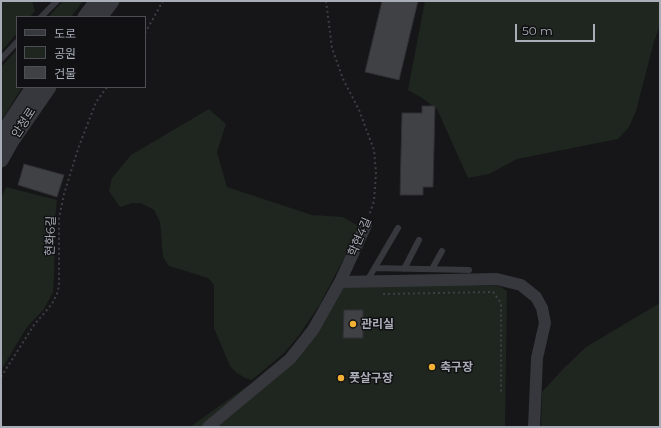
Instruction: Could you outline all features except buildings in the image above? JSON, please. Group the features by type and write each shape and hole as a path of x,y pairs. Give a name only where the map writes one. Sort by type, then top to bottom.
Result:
{"street":[{"path":"86,16 97,1"},
{"path":"101,16 112,1"},
{"name":"안청로","path":"1,136 32,88"},
{"name":"안청로","path":"1,160 11,142 47,88"},
{"name":"학현4길","path":"208,427 290,359 313,330 340,282 366,225"},
{"path":"340,282 497,279 521,285 536,297 542,308 545,323 537,358 534,427"}],"lane":[{"path":"43,16 57,1"},
{"path":"1,59 16,43"},
{"path":"367,281 398,228"},
{"path":"404,269 420,240"},
{"path":"432,270 442,251"},
{"path":"375,268 469,270"}],"path":[{"path":"146,31 163,1"},
{"name":"학현4길","path":"326,1 332,48 343,79 359,110 374,150 376,173 374,201 366,225"},
{"name":"현화6길","path":"1,377 34,326 52,304 57,294 59,286 59,218 64,194 78,149 96,102 106,88"},
{"path":"381,294 493,292 501,303 501,394"}],"green space":[{"path":"1,1 32,1 35,11 31,16 16,16 16,34 1,52"},
{"path":"63,1 83,1 72,16 49,16"},
{"path":"425,1 660,1 660,25 654,42 636,111 629,127 618,139 517,159 489,174 468,178 437,109 408,90"},
{"path":"16,51 16,88 21,88 1,122 1,67"},
{"path":"209,109 226,124 217,152 227,187 312,215 343,217 360,227 320,304 297,338 284,353 252,380 237,373 230,366 214,328 214,285 208,278 169,266 163,257 160,222 154,210 141,203 132,203 120,207 109,191 112,178 131,155"},
{"path":"6,187 57,200 53,292 44,309 27,327 1,370 1,199"},
{"path":"445,284 499,286 507,291 505,427 190,427 253,382 285,355 300,338 321,306 331,285"},
{"path":"660,303 660,427 541,427 542,392 564,368 586,347"}],"place":[{"name":"관리실","path":"353,324"},
{"name":"축구장","path":"432,367"},
{"name":"풋살구장","path":"341,378"}]}
